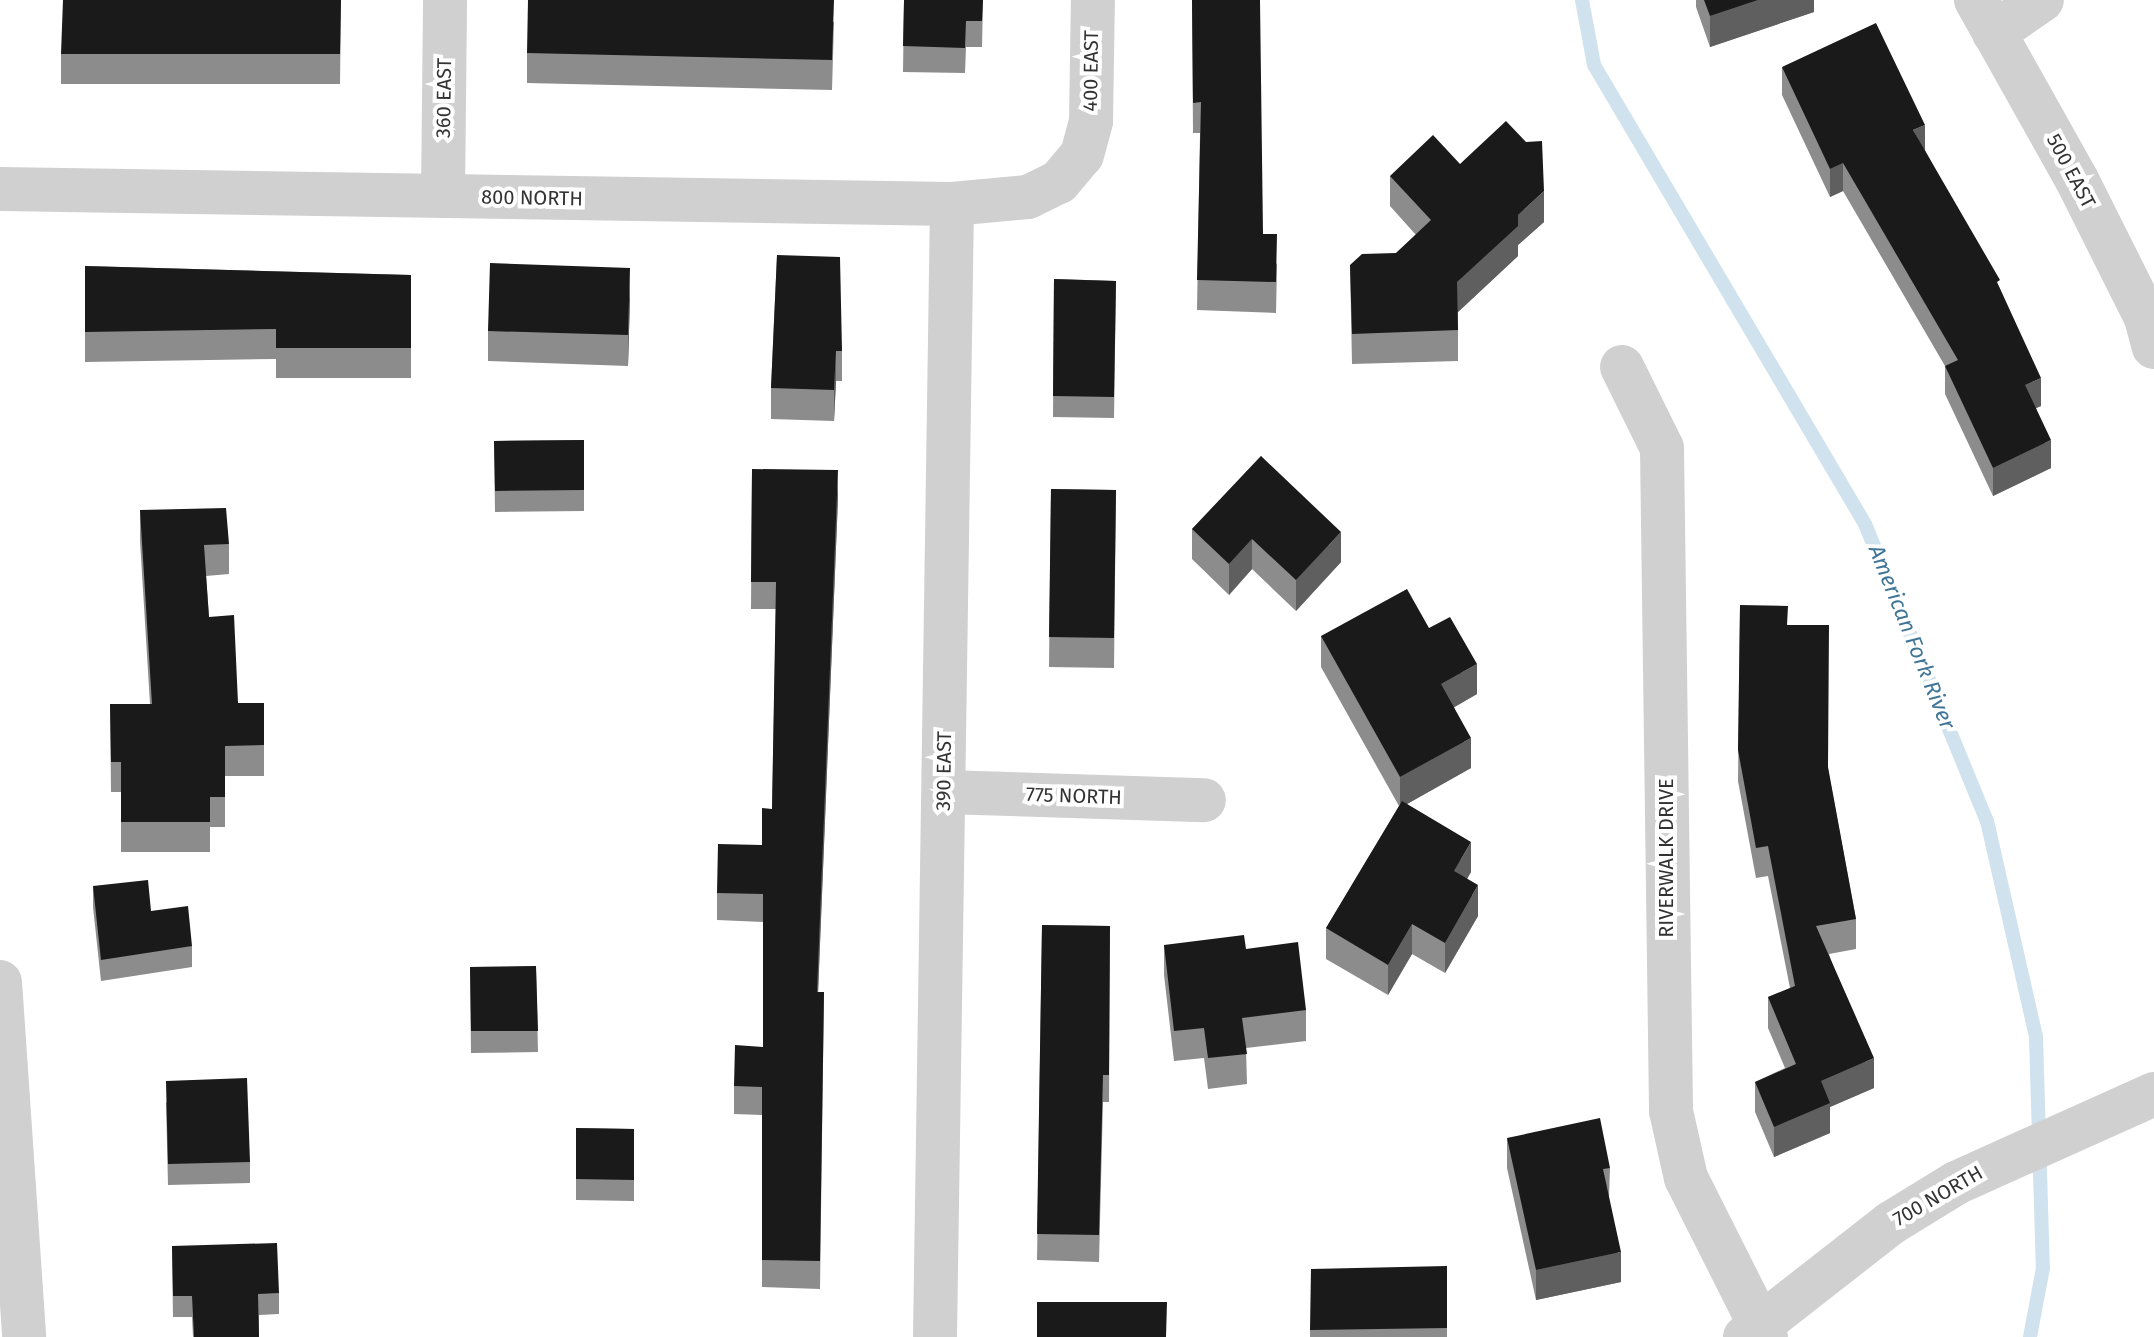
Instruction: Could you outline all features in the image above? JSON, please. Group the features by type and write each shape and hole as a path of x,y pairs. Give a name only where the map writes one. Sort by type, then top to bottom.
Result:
{"street":[{"name":"360 EAST","path":"443,196 445,0"},
{"name":"400 EAST","path":"1059,182 1082,155 1091,121 1093,0"},
{"path":"1985,16 2042,0"},
{"name":"500 EAST","path":"1985,16 2077,180 2146,318 2154,347"},
{"name":"800 NORTH","path":"0,189 952,204 1028,197 1059,182"},
{"name":"390 EAST","path":"935,1337 952,204"},
{"name":"RIVERWALK DRIVE","path":"1622,367 1662,448 1671,1111 1686,1178 1758,1333"},
{"name":"775 NORTH","path":"944,792 1204,800"},
{"path":"0,982 24,1337"},
{"name":"700 NORTH","path":"1758,1333 1919,1204 2069,1129 2154,1094"}],"building":[{"path":"63,0 341,0 340,54 61,54"},
{"path":"528,0 834,0 832,60 527,53"},
{"path":"904,0 983,0 982,21 966,21 965,48 903,46"},
{"path":"1192,0 1260,0 1263,234 1277,234 1276,282 1197,280 1201,102 1193,103"},
{"path":"1704,0 1758,0 1710,16"},
{"path":"1876,23 1925,125 1913,130 2000,280 1997,282 2041,378 2025,385 2051,440 1993,468 1945,366 1958,360 1843,163 1830,169 1782,67"},
{"path":"1506,121 1526,142 1542,141 1544,191 1518,215 1518,226 1457,282 1458,330 1352,334 1350,265 1362,254 1396,253 1431,220 1390,176 1433,135 1460,164"},
{"path":"777,255 840,257 842,351 836,351 834,390 771,388"},
{"path":"490,263 630,268 628,335 488,331"},
{"path":"85,266 411,275 411,348 276,348 276,329 85,332"},
{"path":"1054,279 1116,281 1114,397 1053,396"},
{"path":"584,440 584,490 495,491 494,441"},
{"path":"1261,456 1341,532 1296,580 1252,539 1229,564 1192,529"},
{"path":"752,469 838,470 817,992 824,992 820,1261 762,1260 762,1087 734,1086 735,1045 763,1047 763,894 717,893 718,844 762,845 762,808 772,809 776,582 751,582"},
{"path":"1051,489 1116,490 1114,638 1049,637"},
{"path":"226,508 229,544 204,545 209,617 234,615 238,703 264,703 264,745 225,746 225,797 210,797 210,822 121,822 121,762 111,762 110,704 152,704 140,510"},
{"path":"1407,589 1429,628 1450,617 1477,664 1441,684 1471,738 1400,777 1321,636"},
{"path":"1740,605 1788,606 1787,625 1829,625 1828,767 1856,919 1816,926 1874,1058 1821,1081 1830,1103 1774,1127 1755,1082 1796,1064 1768,997 1795,986 1768,846 1756,848 1738,750"},
{"path":"1402,801 1471,842 1454,871 1478,885 1445,943 1412,924 1388,965 1326,928"},
{"path":"148,880 151,911 188,906 192,946 101,960 93,886"},
{"path":"1042,925 1110,926 1109,1075 1103,1075 1099,1235 1037,1234"},
{"path":"1244,935 1246,949 1298,942 1306,1010 1242,1018 1247,1054 1208,1058 1204,1028 1174,1031 1164,945"},
{"path":"536,966 538,1031 471,1031 470,967"},
{"path":"247,1078 250,1162 168,1164 166,1081"},
{"path":"1600,1118 1610,1168 1603,1169 1621,1252 1536,1270 1507,1138"},
{"path":"576,1128 634,1129 634,1180 576,1179"},
{"path":"277,1243 279,1293 258,1294 259,1337 194,1337 192,1296 173,1296 172,1246"},
{"path":"1447,1266 1447,1328 1310,1330 1311,1269"},
{"path":"1037,1302 1167,1302 1166,1337 1037,1337"}],"waterway":[{"name":"American Fork River","path":"1582,0 1594,65 1865,524 1987,821 2036,1037 2043,1268 2030,1337"}]}
